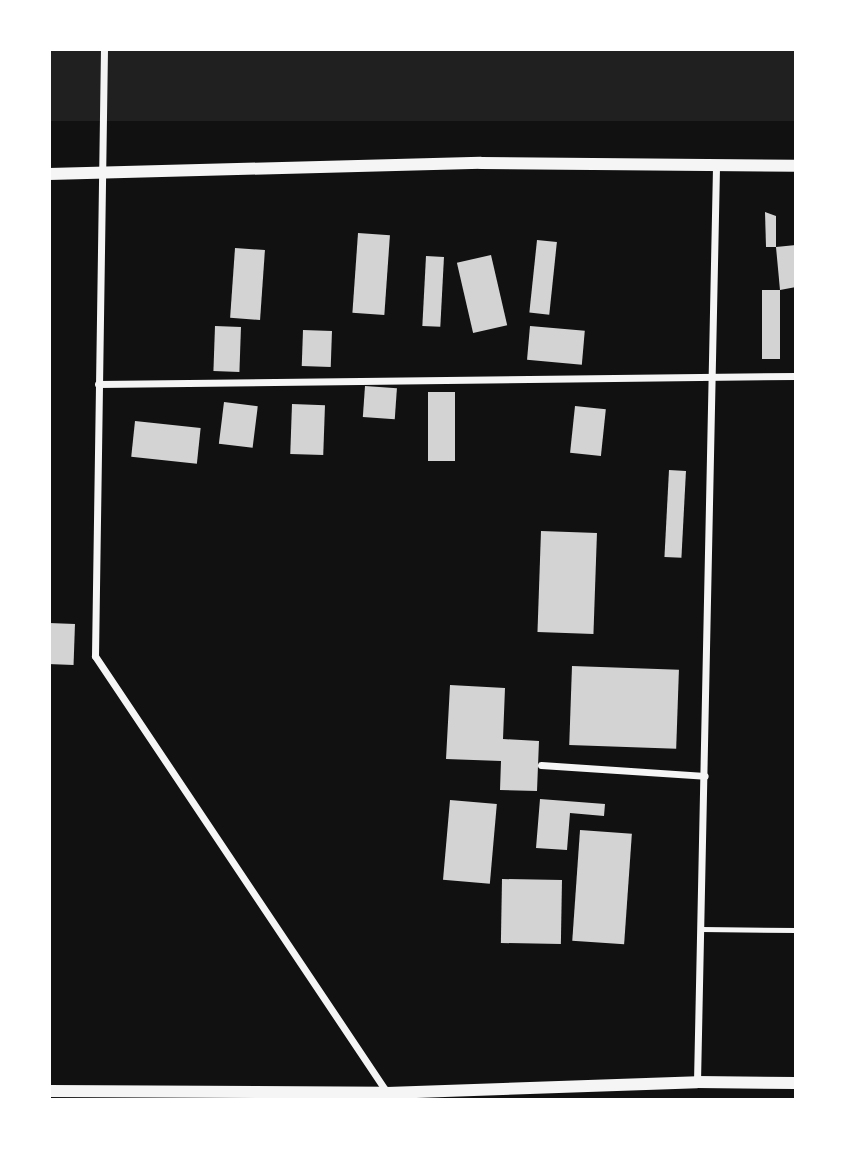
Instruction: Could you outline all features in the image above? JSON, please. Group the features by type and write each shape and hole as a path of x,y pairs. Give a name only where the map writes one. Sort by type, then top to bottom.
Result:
{"street":[{"path":"104,49 94,656 389,1097"},
{"path":"49,174 101,175 481,163 796,166"},
{"path":"697,1082 716,165"},
{"path":"98,384 796,376"},
{"path":"541,765 705,776"},
{"path":"49,1091 389,1097 697,1082 796,1083"}],"lane":[{"path":"702,929 796,930"}],"shaded area":[{"path":"49,49 796,49 796,121 49,121"}],"building":[{"path":"765,212 776,216 776,247 766,247"},
{"path":"358,233 390,235 384,315 352,313"},
{"path":"537,240 557,242 549,315 529,313"},
{"path":"796,245 796,287 780,290 776,247"},
{"path":"235,248 265,250 260,320 230,318"},
{"path":"491,255 507,325 473,333 457,263"},
{"path":"426,256 444,257 440,327 422,326"},
{"path":"762,290 780,290 780,359 762,359"},
{"path":"215,326 241,327 239,372 213,371"},
{"path":"530,326 585,331 582,365 527,360"},
{"path":"303,330 332,331 331,367 302,366"},
{"path":"365,386 397,388 395,419 363,417"},
{"path":"428,392 455,392 455,461 428,461"},
{"path":"224,402 258,406 253,448 219,444"},
{"path":"292,404 325,405 323,455 290,454"},
{"path":"575,406 606,409 601,456 570,453"},
{"path":"135,421 201,428 197,464 131,457"},
{"path":"669,470 686,471 681,558 664,557"},
{"path":"541,531 597,533 593,634 537,632"},
{"path":"49,623 75,624 74,665 49,664"},
{"path":"572,666 679,670 676,749 569,745"},
{"path":"450,685 505,688 503,739 539,741 537,791 500,790 501,761 446,759"},
{"path":"540,799 605,804 604,816 570,813 567,850 536,848"},
{"path":"450,800 497,804 490,884 443,880"},
{"path":"580,830 632,834 624,944 572,941"},
{"path":"502,879 562,880 561,944 501,943"}]}
